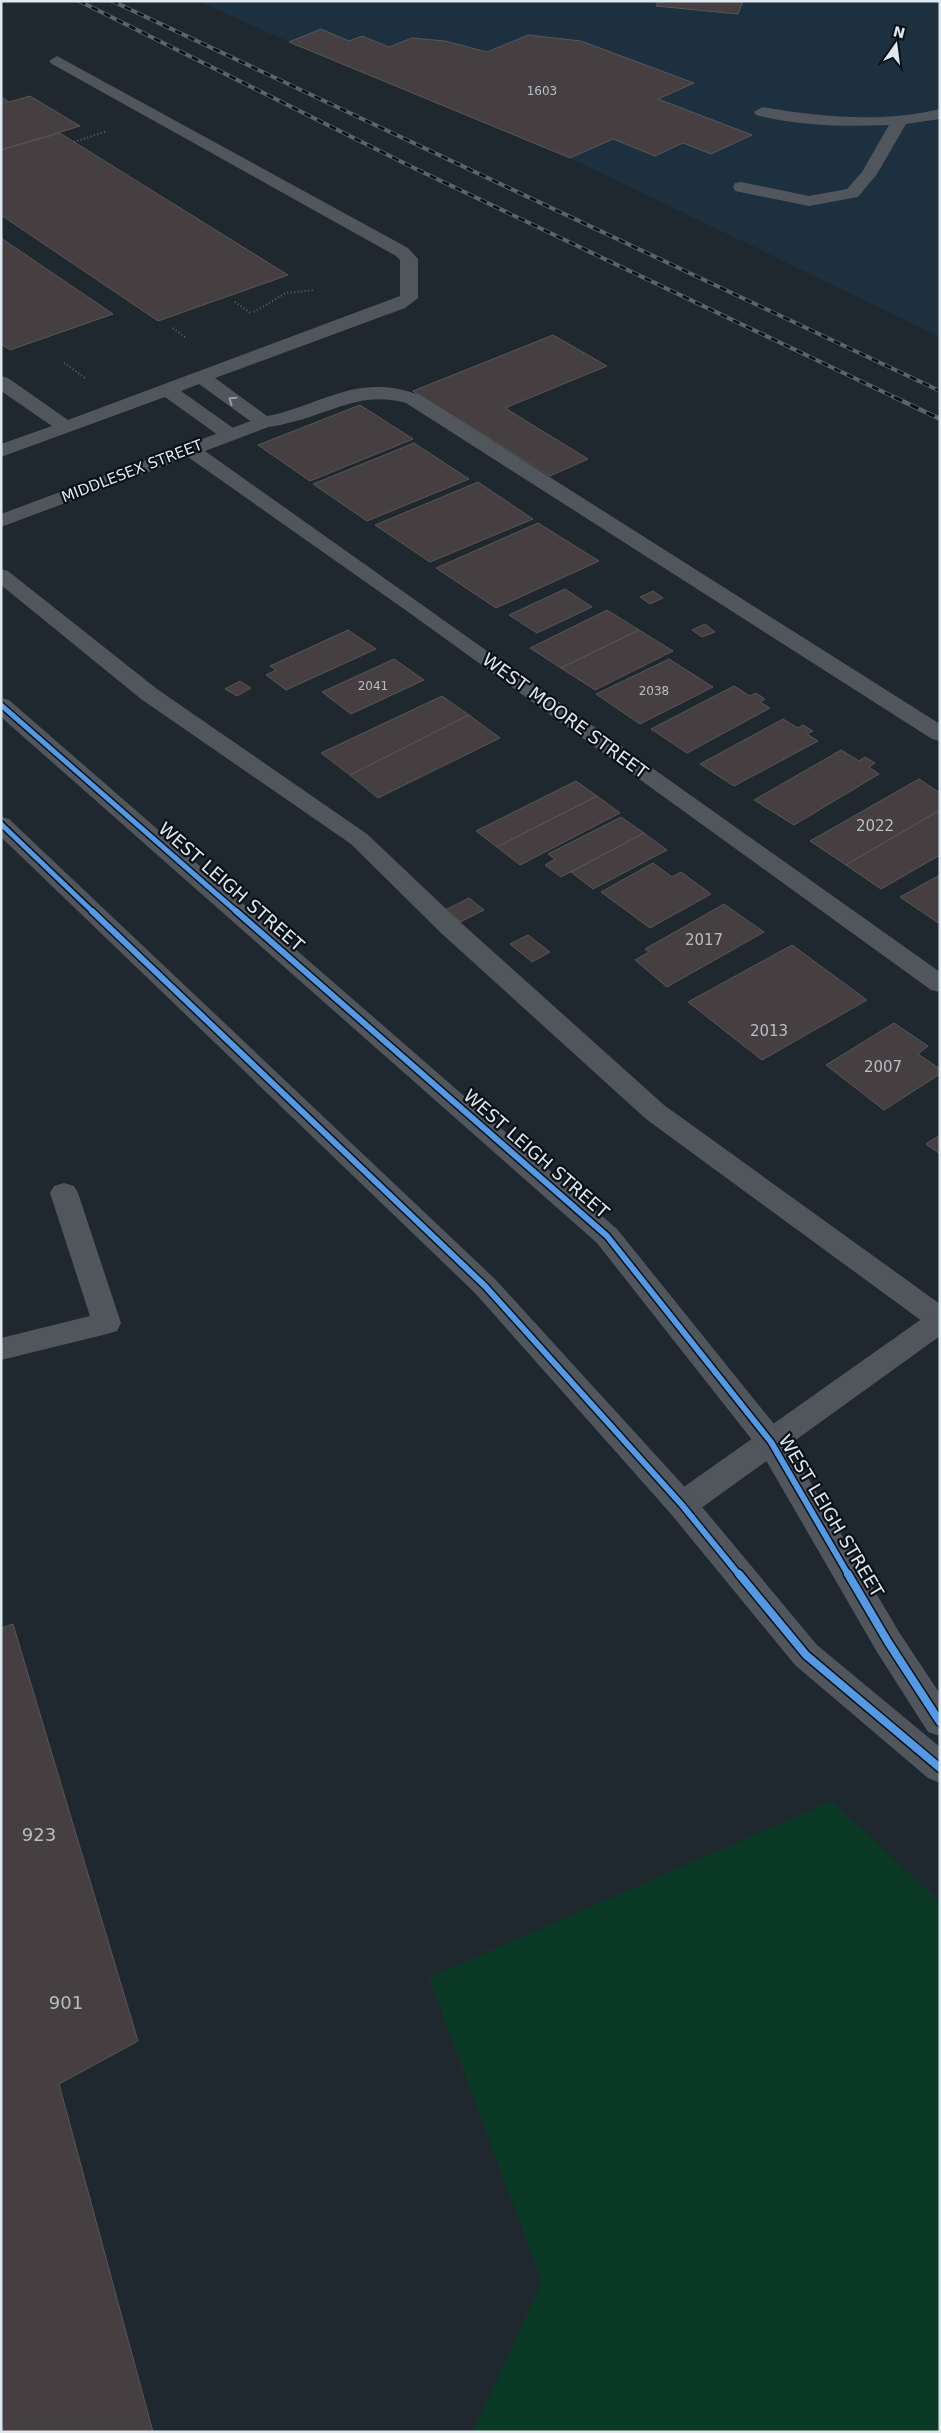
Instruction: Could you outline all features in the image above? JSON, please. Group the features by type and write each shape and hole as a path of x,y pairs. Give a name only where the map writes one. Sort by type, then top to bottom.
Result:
{"street":[{"path":"1,450 399,304 409,298 409,259 402,252 57,61"},
{"path":"762,112 794,118 850,122 900,120 940,114"},
{"path":"741,187 809,201 852,193 869,174 900,120"},
{"path":"201,377 264,422"},
{"path":"1,382 66,427"},
{"path":"167,390 229,434"},
{"name":"MIDDLESEX STREET","path":"1,521 264,422 293,417 369,391 400,394 413,399 940,734"},
{"name":"WEST MOORE STREET","path":"189,449 940,984"},
{"path":"1,575 149,694 359,839 458,933 655,1112 940,1320 682,1505"},
{"name":"WEST LEIGH STREET","path":"1,705 607,1236 771,1442 888,1642 940,1722"},
{"path":"1,824 485,1286 682,1505 806,1655 940,1768"},
{"path":"1,1350 107,1324 64,1193"}],"path":[{"path":"74,142 112,130"},
{"path":"242,317 252,314 286,293 321,290"},
{"path":"234,302 252,314"},
{"path":"172,328 186,338 178,341"},
{"path":"83,376 92,373"}],"shaded area":[{"path":"198,1 940,1 940,337 570,158 289,42"}],"green space":[{"path":"831,1801 940,1902 940,2432 473,2432 542,2282 429,1978"}],"building":[{"path":"658,1 743,1 738,14 656,6"},
{"path":"321,29 349,41 362,36 389,47 412,38 445,41 487,52 528,35 581,41 694,83 658,99 752,135 711,154 683,143 655,156 613,139 570,158 289,42"},
{"path":"30,96 80,126 1,150 1,97 9,102"},
{"path":"60,133 288,275 158,321 1,215 1,150"},
{"path":"1,238 113,314 10,350 1,344"},
{"path":"553,335 607,366 505,408 588,459 550,476 413,391"},
{"path":"360,405 413,439 310,481 258,445"},
{"path":"414,443 469,479 367,521 313,484"},
{"path":"478,482 533,519 430,562 375,525"},
{"path":"538,523 599,561 496,608 436,568"},
{"path":"565,589 592,607 537,633 509,615"},
{"path":"653,591 663,598 650,604 640,597"},
{"path":"607,610 639,630 561,668 530,648"},
{"path":"705,624 715,632 702,637 692,630"},
{"path":"348,630 376,649 286,690 266,675 276,670 270,666"},
{"path":"639,630 673,651 595,690 561,668"},
{"path":"394,659 424,680 351,714 322,692"},
{"path":"669,659 713,687 640,724 596,694"},
{"path":"240,681 251,688 237,696 225,689"},
{"path":"734,686 750,696 756,693 765,699 760,702 770,708 687,753 651,729"},
{"path":"442,696 469,715 350,775 321,753"},
{"path":"469,715 500,738 378,798 350,775"},
{"path":"783,719 798,728 803,725 813,731 807,734 818,741 734,786 700,764"},
{"path":"841,750 859,761 865,757 875,763 869,767 879,774 794,825 754,800"},
{"path":"919,779 940,793 940,810 846,865 810,841"},
{"path":"576,781 597,796 497,847 476,831"},
{"path":"597,796 620,813 520,865 497,847"},
{"path":"940,810 940,855 881,889 846,865"},
{"path":"621,817 644,833 561,877 545,865 555,859 548,854"},
{"path":"644,833 667,850 593,889 571,872"},
{"path":"653,863 672,877 681,872 711,894 650,928 601,892"},
{"path":"940,875 940,924 900,897"},
{"path":"469,898 484,910 460,922 445,910"},
{"path":"724,904 764,932 667,987 635,960 649,952 645,949"},
{"path":"528,935 550,952 532,962 510,944"},
{"path":"792,945 867,1000 762,1060 688,1002"},
{"path":"894,1023 928,1046 918,1054 940,1069 940,1074 884,1110 826,1065"},
{"path":"940,1135 940,1154 926,1144"},
{"path":"13,1624 138,2041 59,2084 153,2432 1,2432 1,1628"}],"railway":[{"path":"79,1 414,168 896,398"},
{"path":"112,1 940,391"},
{"path":"894,397 940,419"}],"cycle path":[{"path":"1,705 607,1236 771,1442 888,1642 940,1722"},
{"path":"1,824 485,1286 682,1505 806,1655 940,1768"}]}
